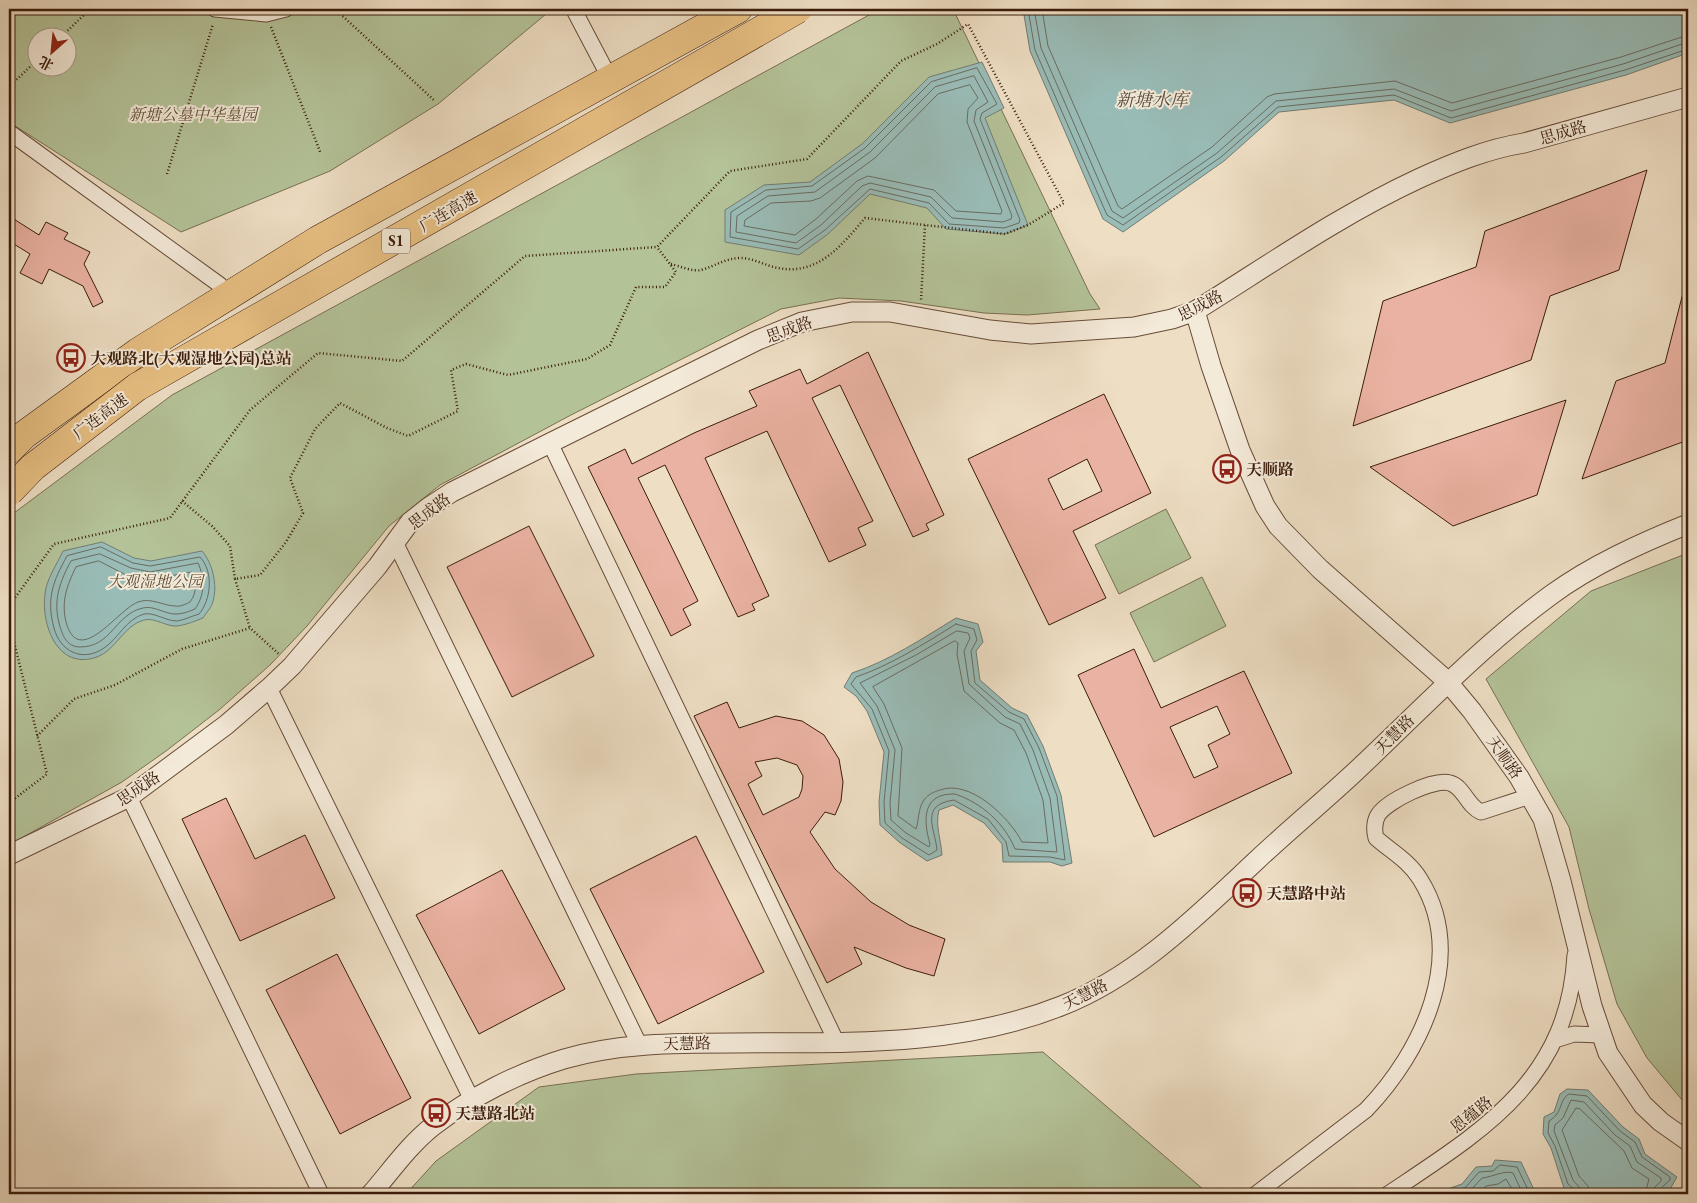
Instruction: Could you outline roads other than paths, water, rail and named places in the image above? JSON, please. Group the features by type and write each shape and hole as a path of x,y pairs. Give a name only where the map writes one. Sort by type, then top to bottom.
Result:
{"highway":[{"name":"广连高速","path":"9,450 24,435 138,352 318,240 738,9"},
{"name":"广连高速","path":"9,492 34,466 137,387 798,9"}],"street":[{"path":"216,10 266,14 286,9"},
{"path":"579,9 575,12 606,71"},
{"name":"思成路","path":"9,855 129,797 194,750 269,688 292,666 371,574 410,522 429,507 452,492 758,340 802,322 852,312 890,312 990,330 1030,334 1134,327 1172,319 1195,311 1346,216 1388,193 1451,164 1502,147 1524,143 1688,97"},
{"path":"9,132 220,285"},
{"name":"天顺路","path":"1195,311 1211,366 1240,450 1258,490 1278,526 1320,569 1447,681 1477,717 1530,796 1542,819 1552,849 1600,1035 1608,1053 1643,1105 1661,1122 1688,1142"},
{"path":"550,443 836,1041"},
{"name":"天慧路","path":"371,1194 409,1148 433,1127 472,1100 530,1071 565,1059 640,1046 679,1043 929,1039 977,1031 1063,1006 1114,978 1179,932 1354,773 1447,681 1552,594 1641,543 1688,524"},
{"path":"395,542 640,1046"},
{"path":"269,688 472,1100"},
{"path":"1256,1194 1366,1110 1378,1098 1408,1058 1431,1006 1439,959 1440,939 1434,909 1421,880 1410,864 1376,838 1374,825 1379,814 1402,798 1434,783 1453,784 1480,812 1530,796"},
{"path":"129,797 321,1194"},
{"name":"恩蕴路","path":"1388,1194 1494,1120 1516,1098 1535,1074 1555,1040 1571,991 1576,945"},
{"path":"1555,1040 1574,1034 1600,1035"}],"water":[{"name":"新塘水库","path":"1023,9 1688,9 1688,53 1626,75 1450,123 1394,100 1279,112 1224,161 1123,232 1103,219 1030,51"},
{"path":"982,62 1004,108 985,118 1028,225 1005,234 946,229 927,208 870,194 828,234 799,255 725,242 725,210 764,185 810,182 862,144 929,77"},
{"path":"102,542 134,558 151,561 202,551 209,561 215,588 210,608 203,618 180,625 173,626 148,619 144,620 125,632 104,654 83,660 71,657 54,642 49,631 44,606 46,589 63,551"},
{"path":"956,618 978,624 983,642 976,651 980,680 1012,708 1027,715 1043,746 1061,795 1072,863 1062,866 1050,862 1003,862 1002,844 984,823 953,805 939,810 938,827 942,855 927,861 899,842 880,825 879,802 884,752 867,711 856,696 844,687 852,673 892,656"},
{"path":"1567,1089 1588,1090 1623,1127 1639,1139 1645,1154 1677,1177 1669,1191 1653,1194 1573,1194 1564,1188 1551,1148 1543,1134 1544,1117 1554,1112 1560,1094"},
{"path":"1495,1160 1521,1162 1536,1194 1440,1194 1442,1191 1462,1184 1476,1167 1492,1166"}],"place":[{"name":"大观路北(大观湿地公园)总站","path":"71,358"},
{"name":"天顺路","path":"1227,469"},
{"name":"天慧路中站","path":"1247,893"},
{"name":"天慧路北站","path":"436,1113"}],"park label":[{"name":"新塘公墓中华墓园","path":"193,114"},
{"name":"大观湿地公园","path":"155,581"}]}
